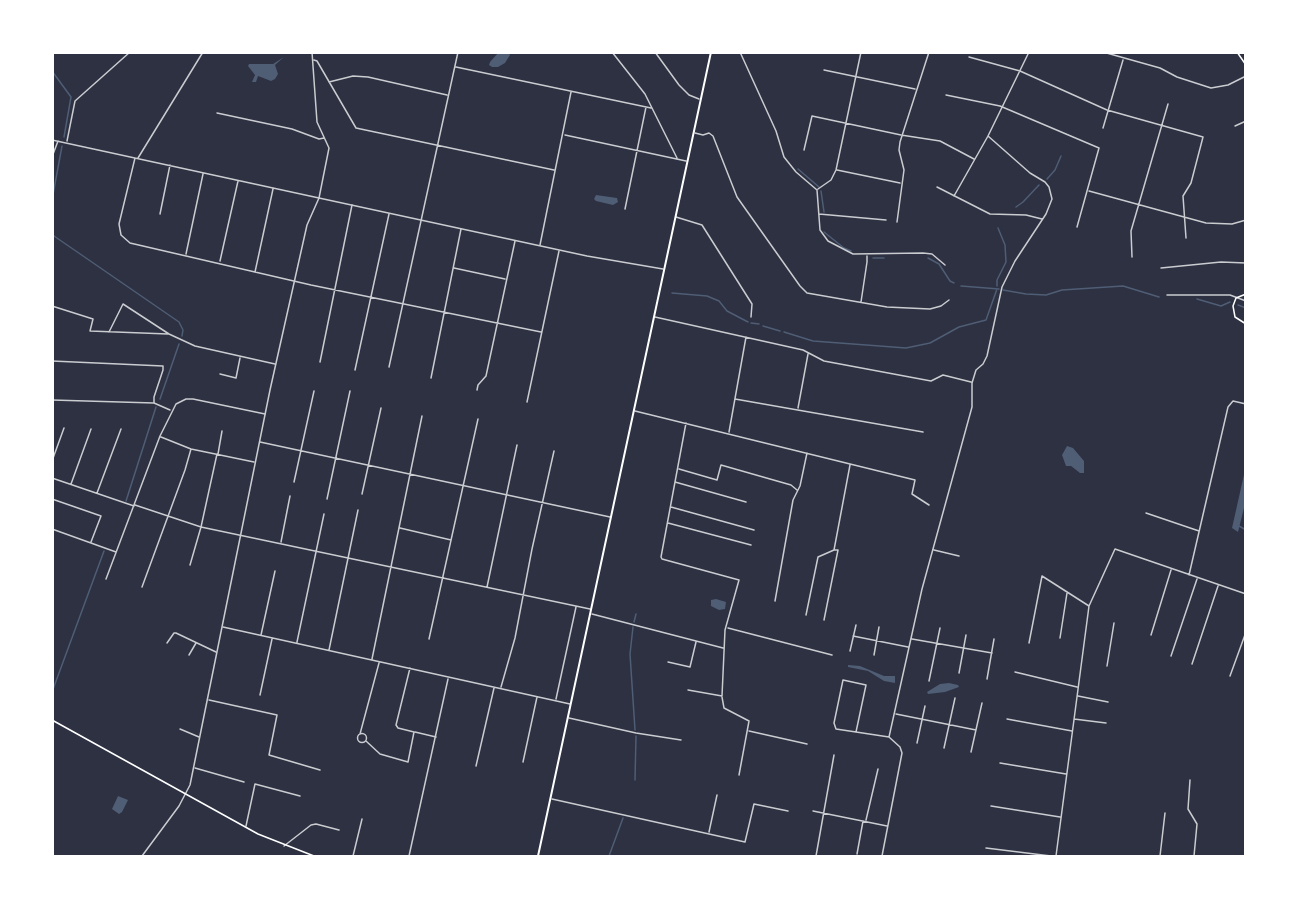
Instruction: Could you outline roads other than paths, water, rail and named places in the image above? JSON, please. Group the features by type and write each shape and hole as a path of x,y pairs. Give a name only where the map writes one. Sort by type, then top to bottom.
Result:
{"main road":[{"path":"538,856 711,52"},
{"path":"1237,52 1245,65"},
{"path":"1245,294 1236,298 1233,306 1233,314 1245,324"},
{"path":"52,720 246,827 284,846 314,856"}],"street":[{"path":"67,142 75,101 130,52"},
{"path":"203,52 136,158 119,224 121,235 130,243 334,291 541,332"},
{"path":"142,856 187,794 194,768 259,442 294,281 307,225 319,198 329,151 317,122 312,52"},
{"path":"388,368 458,52"},
{"path":"529,52 537,52"},
{"path":"612,52 645,94 677,159"},
{"path":"656,52 679,86 689,95 701,100"},
{"path":"740,52 776,131 784,157 796,172 817,190 820,230 828,241 846,252 867,255 932,254 945,265"},
{"path":"817,190 831,180 836,170 861,52"},
{"path":"897,222 904,170 899,150 901,135 929,52"},
{"path":"954,196 1003,108 1029,52"},
{"path":"1103,52 1160,68 1177,77 1211,88 1228,85 1245,76"},
{"path":"969,57 1020,71 1109,110 1203,137 1191,183 1183,196 1186,238"},
{"path":"1103,128 1124,58"},
{"path":"313,60 317,61 356,128 554,170"},
{"path":"455,67 651,108"},
{"path":"824,70 916,89"},
{"path":"329,82 353,76 368,77 448,95"},
{"path":"540,245 572,91"},
{"path":"946,95 1003,108 1099,148 1077,227"},
{"path":"1132,257 1131,231 1168,104"},
{"path":"625,209 646,107"},
{"path":"217,113 292,129 319,139 325,138"},
{"path":"804,150 812,116 940,141 974,159"},
{"path":"1235,126 1245,121"},
{"path":"694,133 703,135 709,133 713,136 737,197 807,293 887,307 930,309 941,306 949,300"},
{"path":"564,135 688,161"},
{"path":"890,737 933,549 972,407 972,382 976,370 987,356 1000,293 1015,261 1043,219 1052,199 1045,182 1030,173 988,136"},
{"path":"52,140 559,250 665,269"},
{"path":"52,157 58,141"},
{"path":"160,214 170,165"},
{"path":"836,170 902,184"},
{"path":"186,255 204,173"},
{"path":"220,263 238,180"},
{"path":"937,187 990,214 1027,215 1043,219"},
{"path":"255,272 274,188"},
{"path":"1088,191 1206,223 1232,224 1245,220"},
{"path":"320,362 352,205"},
{"path":"355,370 389,213"},
{"path":"819,214 886,220"},
{"path":"676,217 702,225 752,304 751,317"},
{"path":"431,378 461,228"},
{"path":"477,390 478,385 486,376 515,240"},
{"path":"527,402 559,250"},
{"path":"861,302 867,255"},
{"path":"1161,268 1221,262 1245,263"},
{"path":"454,268 506,279"},
{"path":"1167,295 1230,295 1245,301"},
{"path":"109,332 123,304 169,334 195,346 276,364"},
{"path":"52,306 93,319 90,331 169,334"},
{"path":"655,317 803,350 824,362 932,381 944,375 972,382"},
{"path":"729,433 746,337"},
{"path":"797,410 808,353"},
{"path":"219,374 236,378 240,357"},
{"path":"52,361 163,366 154,403"},
{"path":"294,482 314,391"},
{"path":"327,499 350,392"},
{"path":"106,579 160,436 176,404 186,399 265,414"},
{"path":"735,399 923,432"},
{"path":"52,400 154,403 171,411"},
{"path":"1189,575 1228,407 1233,401 1245,404"},
{"path":"362,494 381,408"},
{"path":"634,411 915,480 912,494 929,505"},
{"path":"372,660 422,416"},
{"path":"429,639 478,419"},
{"path":"686,423 662,559 739,580 723,648 722,696 724,708 750,721 739,775"},
{"path":"52,461 64,428"},
{"path":"71,485 91,429"},
{"path":"96,494 121,429"},
{"path":"190,565 222,431"},
{"path":"160,436 191,449 255,462"},
{"path":"259,442 612,517"},
{"path":"487,587 517,445"},
{"path":"142,587 191,449"},
{"path":"500,688 511,658 554,451"},
{"path":"775,601 793,500 798,491 807,453"},
{"path":"834,550 850,464"},
{"path":"678,468 717,480 721,465 791,485 798,491"},
{"path":"52,478 201,526 576,606 723,648"},
{"path":"675,482 746,502"},
{"path":"280,543 290,496"},
{"path":"52,500 100,516 91,542"},
{"path":"670,507 754,530"},
{"path":"328,650 358,510"},
{"path":"1146,513 1198,531"},
{"path":"297,644 324,514"},
{"path":"667,522 751,545"},
{"path":"399,528 452,540"},
{"path":"52,529 117,552"},
{"path":"933,549 959,556"},
{"path":"1056,856 1089,606 1115,549 1245,594"},
{"path":"806,615 818,557 834,550"},
{"path":"824,620 838,550 834,550"},
{"path":"1151,635 1172,569"},
{"path":"261,636 275,571"},
{"path":"1029,643 1042,576 1089,606"},
{"path":"1171,656 1197,578"},
{"path":"1192,664 1219,585"},
{"path":"1060,638 1068,593"},
{"path":"555,700 576,606"},
{"path":"1107,666 1114,623"},
{"path":"850,651 856,624"},
{"path":"223,627 571,704"},
{"path":"874,655 879,627"},
{"path":"726,628 832,655"},
{"path":"929,681 940,628"},
{"path":"1230,676 1245,632"},
{"path":"167,643 176,633 218,652"},
{"path":"959,673 966,635"},
{"path":"853,636 909,647"},
{"path":"260,695 272,638"},
{"path":"912,639 992,653"},
{"path":"987,679 994,639"},
{"path":"668,662 690,666 697,641"},
{"path":"189,655 196,642"},
{"path":"366,741 363,743 359,741 358,737 364,726 380,662"},
{"path":"410,668 396,725 398,728 436,737"},
{"path":"1015,672 1078,687"},
{"path":"409,856 449,677"},
{"path":"856,732 866,685 843,680 836,729 856,732 890,737 900,747 902,753 882,856"},
{"path":"476,766 494,687"},
{"path":"688,690 722,696"},
{"path":"523,762 537,696"},
{"path":"1077,696 1108,702"},
{"path":"944,748 955,698"},
{"path":"208,699 277,715 269,754 320,770"},
{"path":"971,753 982,703"},
{"path":"917,743 925,706"},
{"path":"895,714 976,730"},
{"path":"568,717 681,740"},
{"path":"1074,718 1106,723"},
{"path":"1007,719 1072,731"},
{"path":"364,726 366,741 380,754 408,762 414,732"},
{"path":"180,729 200,737"},
{"path":"748,731 807,744"},
{"path":"360,734 366,735"},
{"path":"816,856 834,755"},
{"path":"1000,764 1067,775"},
{"path":"194,768 244,782"},
{"path":"857,855 878,768"},
{"path":"1190,780 1188,809 1197,824 1194,856"},
{"path":"246,827 255,784 300,796"},
{"path":"708,833 717,795"},
{"path":"551,799 745,842 754,804 788,810"},
{"path":"991,806 1061,817"},
{"path":"813,811 887,827"},
{"path":"1160,856 1165,813"},
{"path":"353,856 363,819"},
{"path":"284,846 314,824 339,830"},
{"path":"986,848 1051,856"}],"water":[{"path":"498,53 509,53 510,55 505,63 492,67 489,65 490,62"},
{"path":"284,57 275,65 278,74 275,79 271,81 258,76 256,82 252,82 255,75 248,66 249,64 273,64"},
{"path":"596,195 617,198 618,202 613,205 596,201 594,199"},
{"path":"1067,446 1073,448 1084,461 1084,473 1080,473 1071,466 1066,466 1062,455"},
{"path":"1245,470 1245,504 1238,532 1232,528"},
{"path":"711,600 726,602 725,609 719,610 711,606"},
{"path":"848,665 860,666 884,676 895,676 895,683 884,681 868,671 848,667"},
{"path":"949,683 959,687 945,692 928,694 927,692 940,684"},
{"path":"118,796 128,800 119,814 112,809"}],"waterway":[{"path":"52,71 71,97 64,137"},
{"path":"52,200 62,146"},
{"path":"1047,179 1055,170 1061,156"},
{"path":"798,169 819,187"},
{"path":"1016,207 1039,185"},
{"path":"821,191 824,212"},
{"path":"997,286 997,280 1006,262 1005,245 998,228"},
{"path":"824,232 851,251"},
{"path":"52,233 179,322 183,330 182,336"},
{"path":"873,258 884,258"},
{"path":"928,258 939,264 950,281 954,283"},
{"path":"961,286 999,289"},
{"path":"1003,290 1046,295 1062,290 1123,286 1159,297"},
{"path":"784,332 813,341 906,348 930,343 959,327 986,320 997,289"},
{"path":"672,293 707,296 719,301 727,311 748,322"},
{"path":"1197,299 1221,306 1230,302"},
{"path":"1238,305 1246,308"},
{"path":"751,323 759,324"},
{"path":"763,326 780,331"},
{"path":"160,399 179,344"},
{"path":"126,501 156,407"},
{"path":"1239,526 1246,530"},
{"path":"52,692 104,551"},
{"path":"634,622 636,614"},
{"path":"633,627 630,654 635,730"},
{"path":"635,780 636,736"},
{"path":"609,856 623,818"}]}
